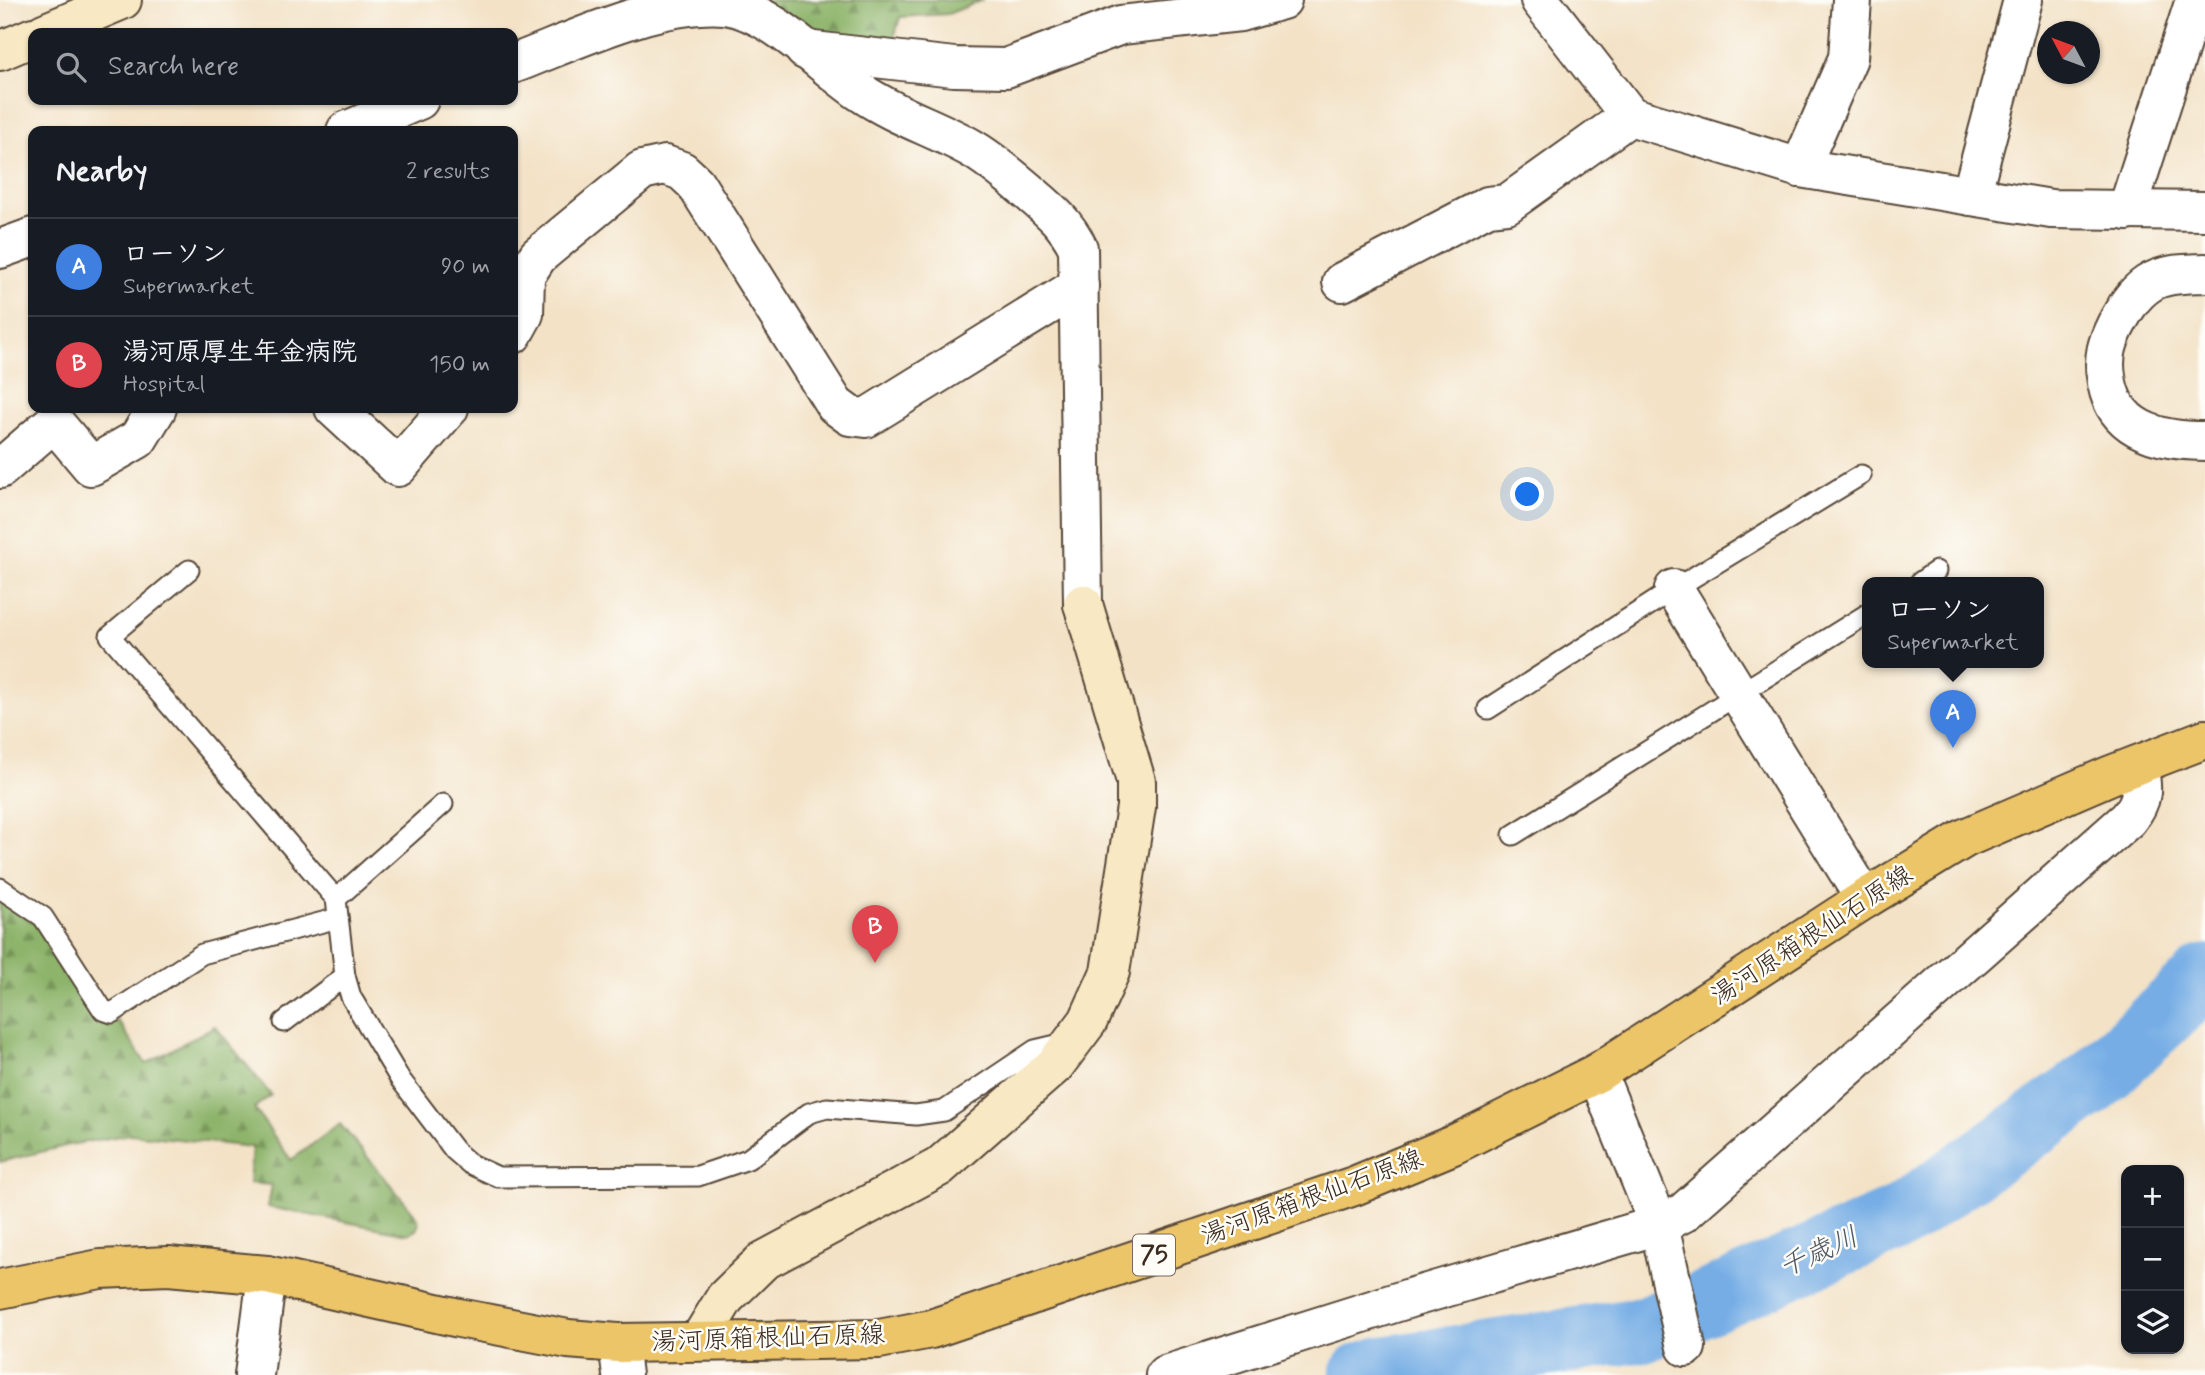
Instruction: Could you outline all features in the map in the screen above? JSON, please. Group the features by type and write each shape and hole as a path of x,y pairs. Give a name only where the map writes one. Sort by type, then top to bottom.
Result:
{"main road":[{"name":"湯河原箱根仙石原線","path":"0,1289 100,1269 168,1266 267,1275 459,1318 568,1339 620,1359 699,1341 879,1339 931,1329 1354,1186 1453,1145 1597,1073 1865,899 1965,838 2205,739"}],"street":[{"path":"56,28 121,0"},
{"path":"804,49 954,66 1006,68 1119,13 1240,12 1282,0"},
{"path":"1540,0 1630,116 1800,168 2051,209 2205,211"},
{"path":"1800,168 1848,58 1852,0"},
{"path":"1971,196 2023,0"},
{"path":"2127,211 2195,0"},
{"path":"518,62 653,10 689,3 727,5 763,18 863,94 921,126 969,147 996,164 1059,218 1078,248 1083,604 1136,781 1136,807 1110,972 1088,1021 1055,1065 939,1167 763,1261 725,1298 699,1341"},
{"path":"0,51 28,39"},
{"path":"358,126 407,105"},
{"path":"1342,282 1488,206 1507,204 1630,116"},
{"path":"518,325 524,314 525,276 538,256 642,170 665,165 682,171 695,183 835,405 850,416 866,418 1079,286"},
{"path":"0,249 28,239"},
{"path":"2205,273 2166,276 2148,284 2126,305 2109,338 2104,360 2108,396 2126,421 2146,432 2180,441 2205,441"},
{"path":"0,469 54,422 91,466 138,439 154,413"},
{"path":"339,413 398,467 445,413"},
{"path":"1674,589 1865,899"},
{"path":"1165,1375 1661,1233 2128,819 2141,804 2142,785 2138,765"},
{"path":"1597,1073 1661,1233 1686,1347"},
{"path":"254,1375 267,1275"}],"lane":[{"path":"1488,709 1674,589 1861,475"},
{"path":"189,570 110,636 337,909 345,976 351,997 400,1079 454,1150 470,1164 498,1177 698,1176 748,1160 809,1113 827,1108 916,1115 944,1111 1035,1051 1073,1041"},
{"path":"1513,835 1737,692 1862,617"},
{"path":"0,888 43,917 103,1010 111,1013 202,954 337,909 443,804"},
{"path":"284,1022 345,976"}],"green space":[{"path":"751,0 983,0 948,14 900,17 891,49 812,28 767,4"},
{"path":"0,901 35,923 101,1019 118,1021 146,1064 215,1026 271,1095 254,1108 291,1160 340,1124 414,1213 419,1223 416,1230 408,1234 268,1207 272,1185 249,1183 252,1147 131,1134 69,1145 0,1162"}],"waterway":[{"name":"千歳川","path":"1362,1375 1381,1369 1646,1329 1900,1218 2091,1084 2205,977"}],"place":[{"name":"ローソン","path":"1953,748"},
{"name":"湯河原厚生年金病院","path":"875,963"}]}
